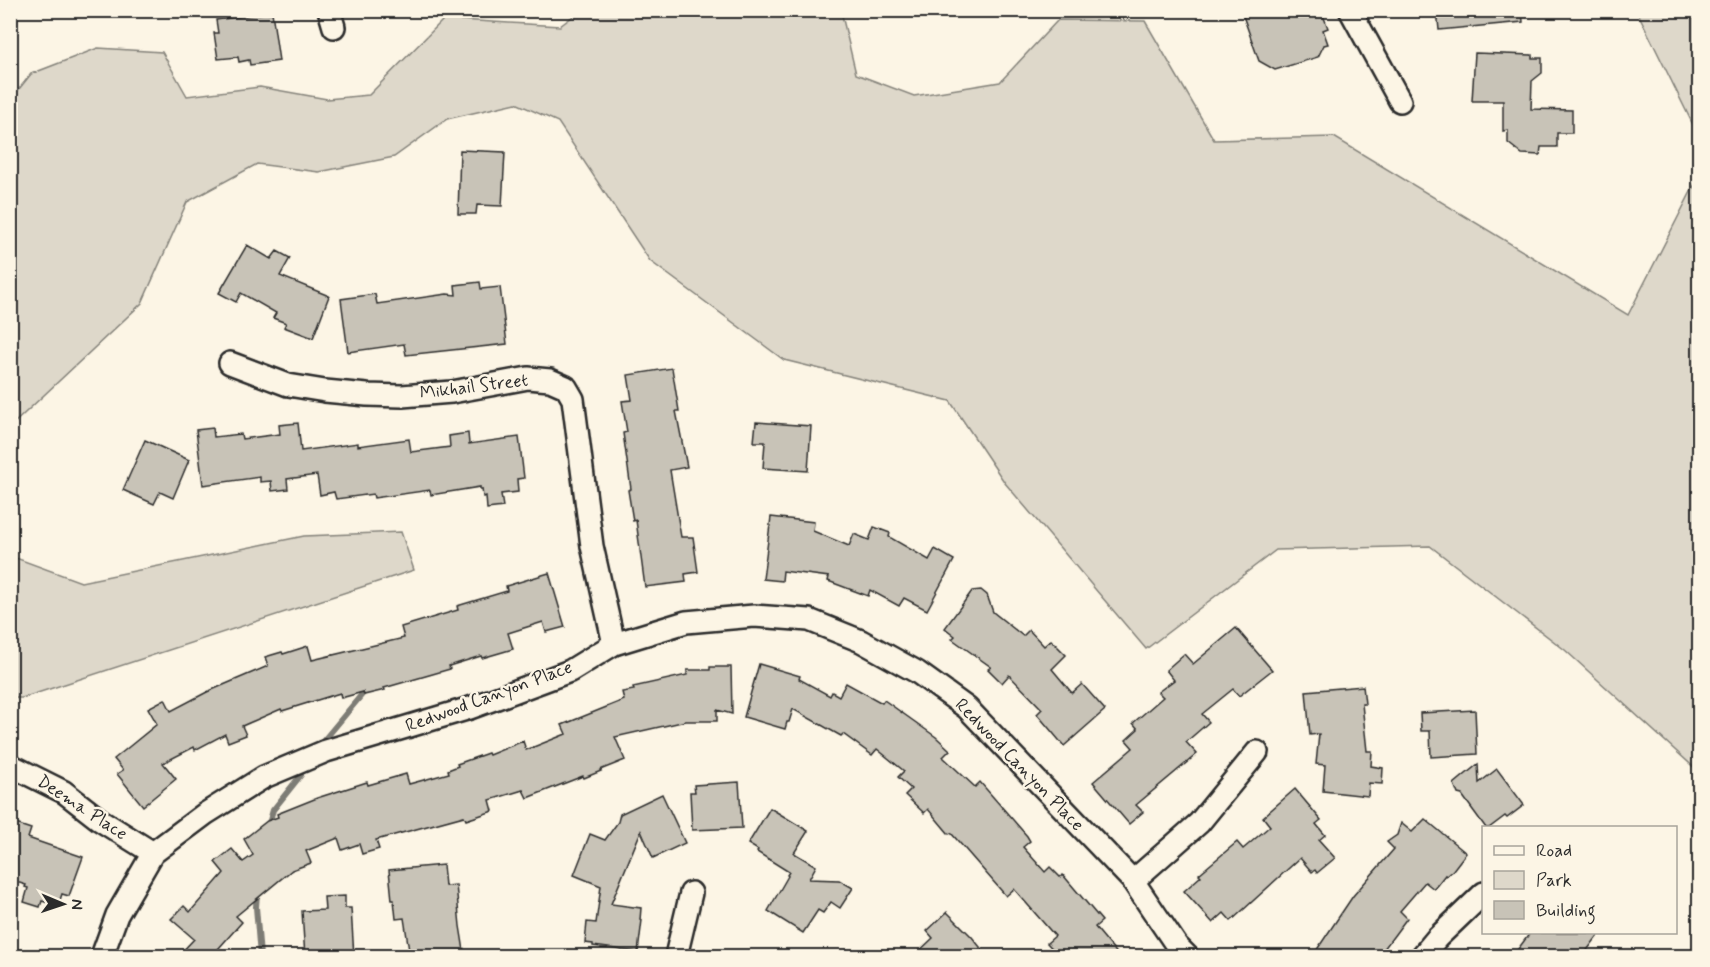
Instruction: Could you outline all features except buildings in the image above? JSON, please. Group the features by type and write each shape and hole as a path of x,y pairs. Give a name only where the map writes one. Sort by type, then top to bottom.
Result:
{"street":[{"path":"1350,10 1400,101"},
{"name":"Mikhail Street","path":"230,363 288,385 367,395 402,396 442,393 528,378 550,380 566,387 573,399 592,546 614,644"},
{"name":"Redwood Canyon Place","path":"102,957 117,915 153,854 205,814 264,777 326,751 470,708 559,675 614,644 686,622 754,616 808,620 861,641 916,672 967,708 1133,881 1187,957"},
{"path":"1133,881 1199,823 1257,752"},
{"name":"Deema Place","path":"10,765 64,792 100,820 153,854"},
{"path":"676,957 691,894"},
{"path":"1422,957 1437,938 1482,895"}],"green space":[{"path":"580,11 841,11 856,74 914,96 1000,82 1058,20 1145,21 1214,140 1334,137 1628,315 1699,176 1699,772 1565,650 1430,546 1276,550 1146,649 1005,483 950,401 784,360 650,261 558,122 516,103 447,119 394,157 319,172 257,164 187,202 142,303 11,426 11,99 31,74 98,48 162,52 187,96 260,87 327,99 369,95 444,19 560,26"},
{"path":"1637,11 1699,11 1699,137"},
{"path":"401,532 414,570 22,698 11,698 11,551 13,557 81,582 304,536"}],"waterway":[{"path":"320,745 364,692"},
{"path":"268,827 273,810 301,775"},
{"path":"257,893 260,956"}]}
